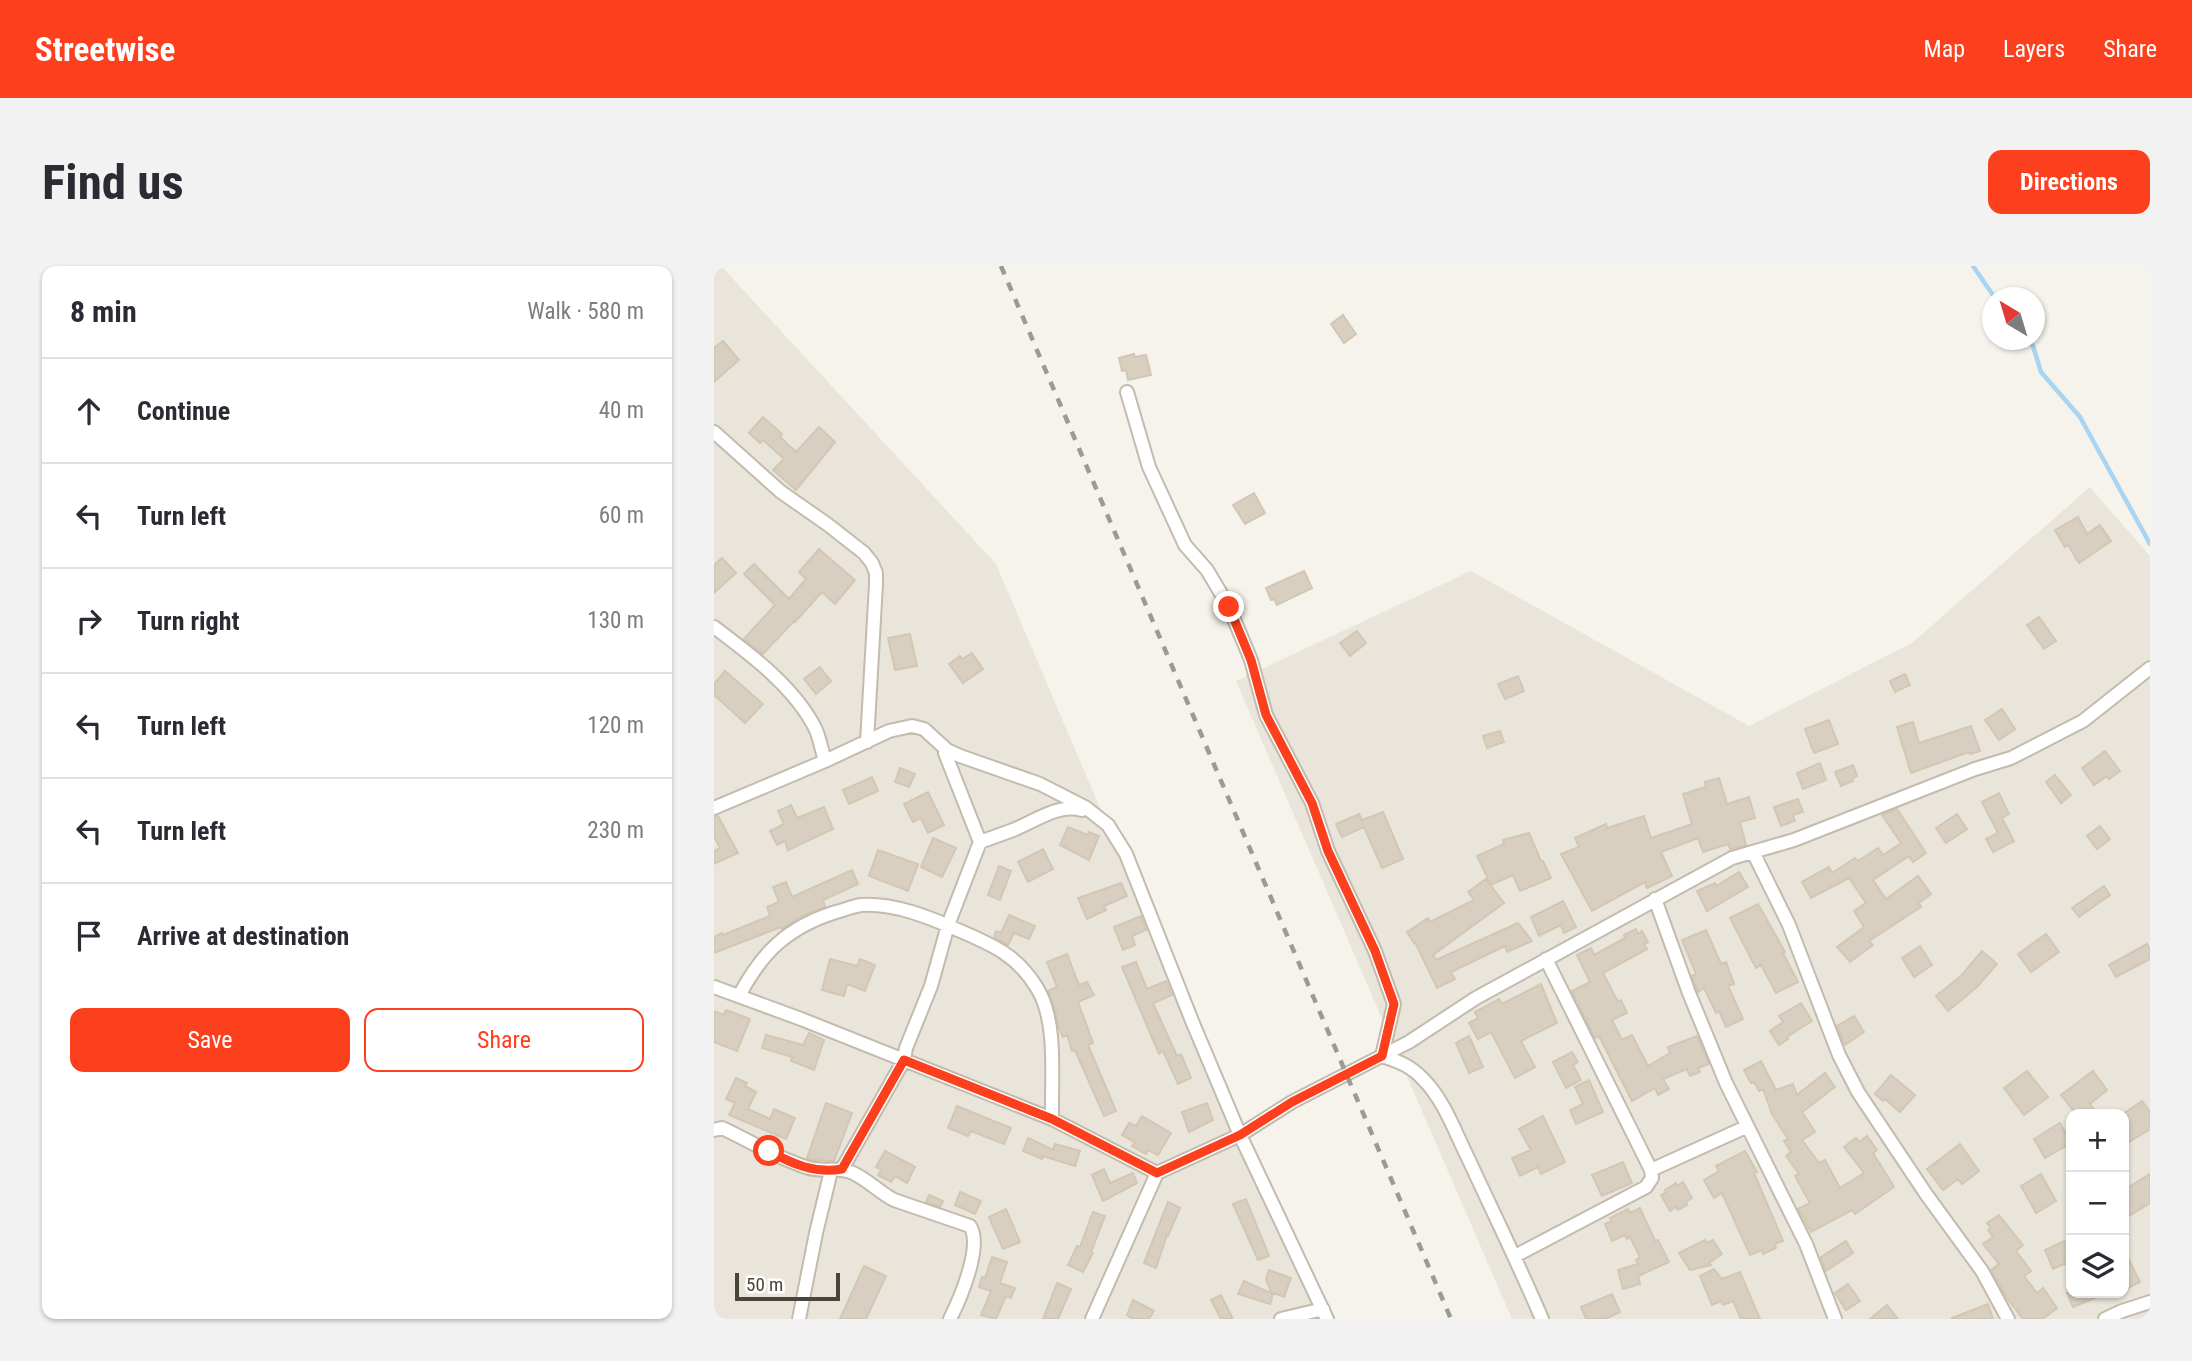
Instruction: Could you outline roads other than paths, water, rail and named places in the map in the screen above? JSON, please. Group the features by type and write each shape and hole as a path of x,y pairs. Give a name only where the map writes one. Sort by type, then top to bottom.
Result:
{"street":[{"path":"1127,392 1149,467 1185,545 1207,570 1229,607 1251,660 1266,715 1312,803 1328,851 1375,951 1394,1004 1382,1056"},
{"path":"714,432 780,492 827,524 864,553 872,563 876,584 867,742"},
{"path":"714,626 782,684 802,708 816,730 825,761"},
{"path":"1092,1319 1157,1173 1240,1135 1292,1102 1409,1042 1476,998 1732,858 1794,840 2011,758 2083,720 2150,668"},
{"path":"714,808 889,731 912,726 924,729 947,750 997,771 1040,784 1085,807 1108,825 1126,854 1240,1135 1325,1314 1281,1319"},
{"path":"799,1319 816,1233 837,1170 904,1060 906,1048 931,986 948,925 980,842 950,769 945,753 947,750"},
{"path":"980,842 1069,807 1096,815"},
{"path":"1753,852 1789,925 1839,1055 1858,1092 1926,1194 1982,1271 2008,1319"},
{"path":"1655,899 1689,993 1746,1127 1806,1244 1835,1319"},
{"path":"740,996 750,974 766,954 784,937 821,917 860,905 898,908 948,925 1004,951 1021,966 1039,991 1049,1017 1052,1119"},
{"path":"1515,1256 1646,1187 1652,1178 1651,1170 1546,959"},
{"path":"714,987 1052,1119 1157,1173"},
{"path":"1382,1056 1402,1062 1430,1086 1448,1117 1515,1256 1542,1319"},
{"path":"1651,1170 1746,1127"},
{"path":"714,1129 722,1128 810,1169 837,1170 863,1179 894,1200 970,1226 975,1240 972,1260 950,1319"},
{"path":"2105,1319 2150,1302"}],"waterway":[{"path":"1973,266 1987,287"},
{"path":"2034,350 2041,372 2080,417 2150,544"}],"railway":[{"path":"1001,266 1451,1319"}]}
